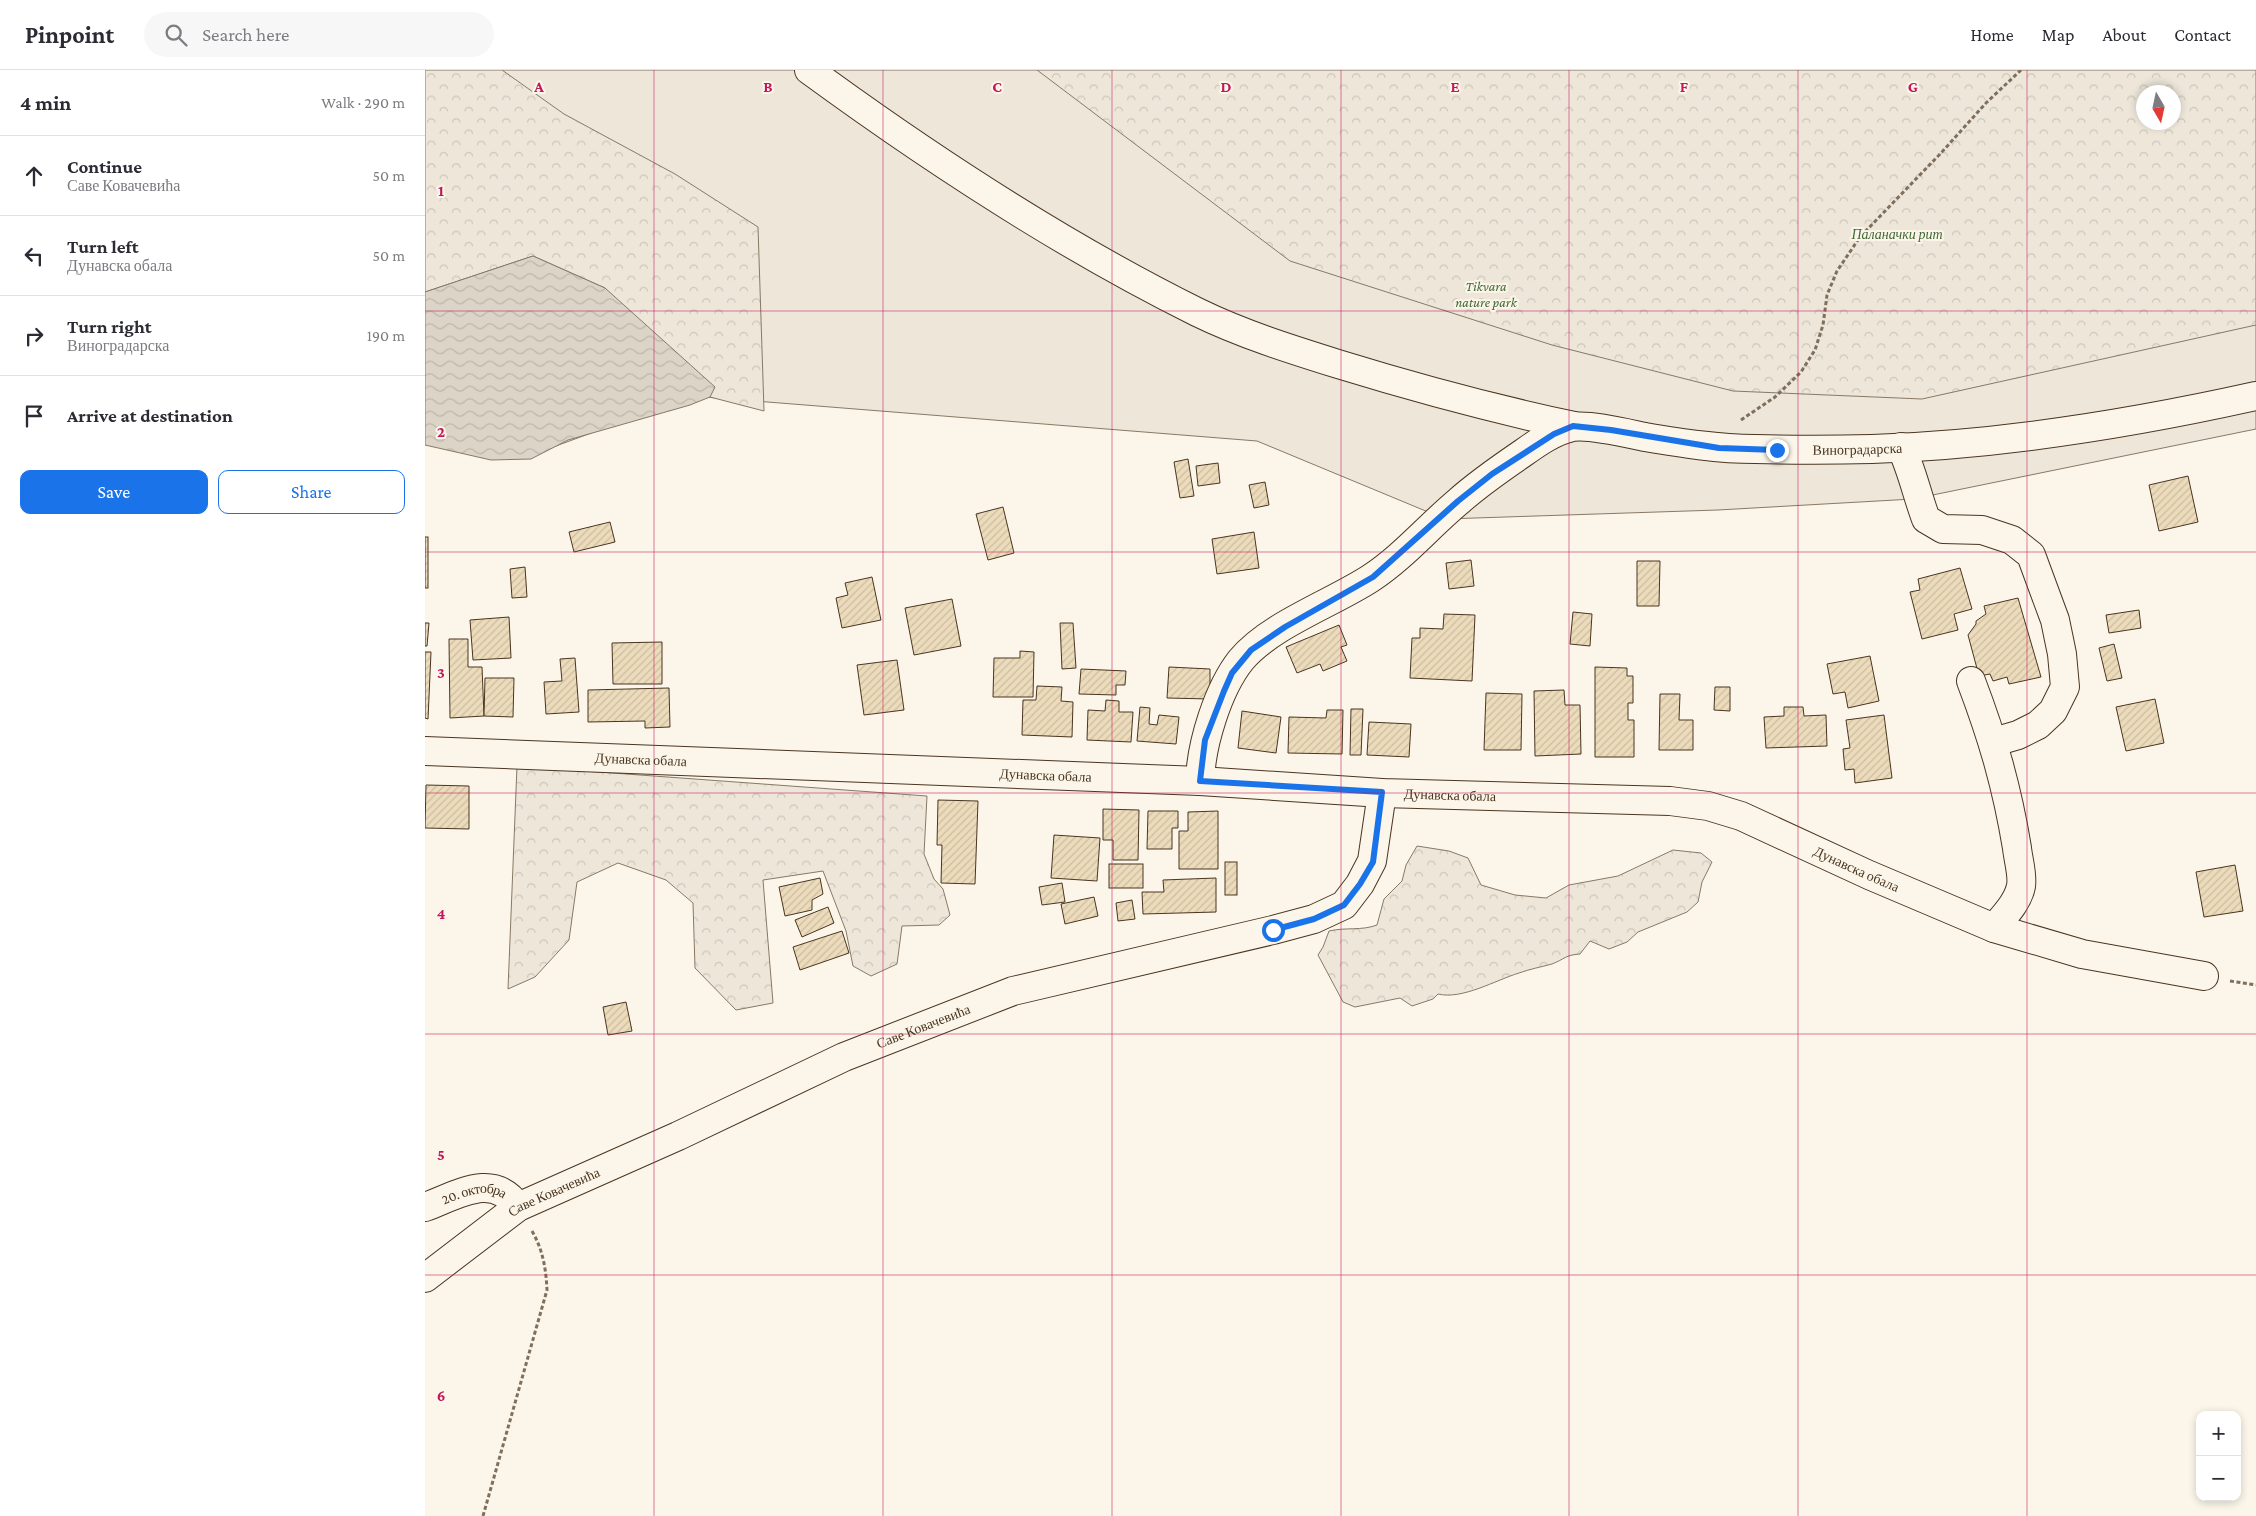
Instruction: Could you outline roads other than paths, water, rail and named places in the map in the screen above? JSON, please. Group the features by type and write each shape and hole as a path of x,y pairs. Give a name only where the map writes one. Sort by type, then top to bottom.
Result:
{"street":[{"name":"Виноградарска","path":"809,70 880,122 1041,227 1199,313 1287,348 1418,389 1573,426 1611,430 1695,445 1741,449 1901,447 2062,432 2158,416 2256,396"},
{"path":"1200,781 1205,740 1224,691 1232,673 1251,650 1285,627 1373,577 1458,501 1492,474 1554,434 1573,426"},
{"path":"1901,447 1910,466 1926,519 1943,529 1982,530 2012,540 2031,555 2047,596 2062,654 2065,687 2053,711 2038,725 2018,735 1993,742"},
{"path":"1971,681 1993,742 2010,808 2021,886 2015,902 1994,928"},
{"name":"Дунавска обала","path":"425,752 1200,781 1382,792 1670,801 1708,806 1741,816 1869,875 1994,928 2082,954 2204,976"},
{"name":"Саве Ковачевића","path":"425,1278 518,1207 679,1136 844,1057 1013,991 1273,930 1314,919 1344,905 1360,884 1373,862 1382,792"},
{"name":"20. октобра","path":"425,1207 473,1189 487,1186 501,1189 511,1196 518,1207"}],"water":[{"path":"533,256 605,288 715,387 710,397 690,405 568,440 531,459 491,460 425,445 425,292"}],"park label":[{"name":"Паланачки рит","path":"1897,234"},
{"name":"Tikvara nature park","path":"1486,294"}]}
